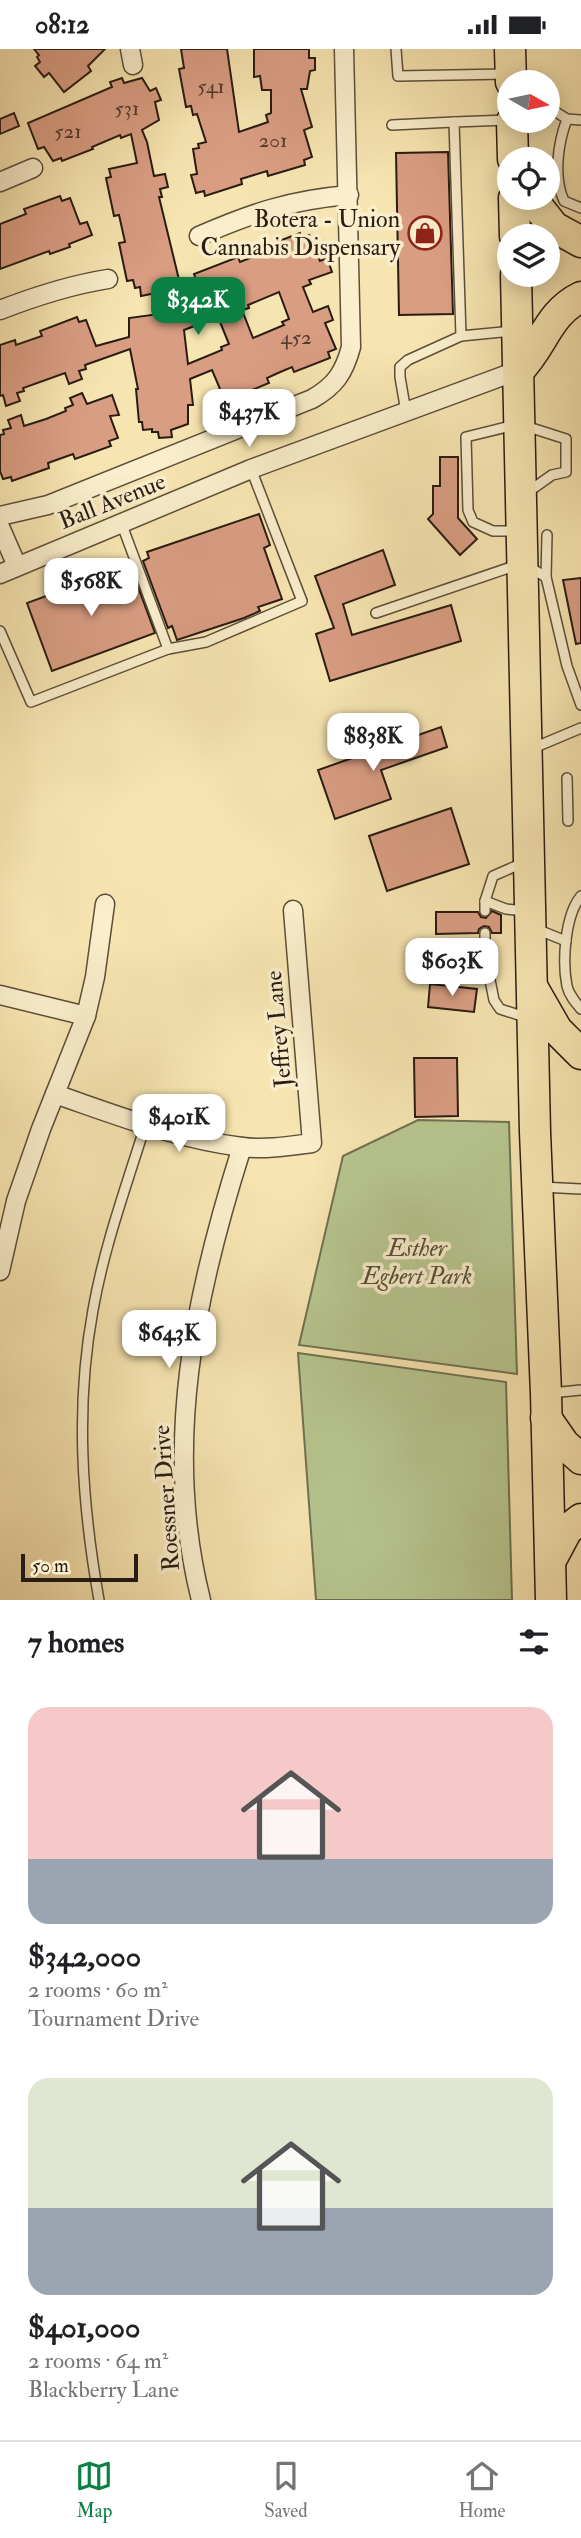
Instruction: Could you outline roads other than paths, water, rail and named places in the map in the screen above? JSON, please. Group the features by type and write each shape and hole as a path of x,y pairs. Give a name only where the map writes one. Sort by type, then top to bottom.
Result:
{"highway":[{"path":"541,210 554,227 581,242"},
{"path":"516,287 521,497 535,533 528,751 537,1187 551,1600"},
{"path":"519,370 532,356 542,335 557,314 581,297"},
{"path":"532,987 556,1030 581,1054"},
{"path":"546,1406 564,1444 581,1459"},
{"path":"550,1560 567,1530 581,1519"}],"street":[{"path":"0,516 48,505 312,399 331,388 345,369 351,347 344,49"},
{"path":"0,182 33,169"},
{"path":"198,236 249,215 295,202 349,195"},
{"path":"0,310 47,292 108,279"},
{"name":"Ball Avenue","path":"0,575 251,469 519,370"},
{"path":"0,527 17,566"},
{"path":"0,1271 8,1200 86,1016 96,977 105,904"},
{"name":"Jeffrey Lane","path":"242,1147 270,1148 312,1143 293,910"},
{"path":"0,995 86,1016"},
{"path":"55,1094 145,1126 242,1147"},
{"name":"Roessner Drive","path":"201,1600 187,1525 183,1458 184,1402 192,1342 205,1278 218,1221 242,1147"}],"lane":[{"path":"396,49 398,76 497,73"},
{"path":"560,115 567,119 581,120"},
{"path":"567,119 559,146 560,188 564,201 581,208"},
{"path":"392,125 497,120"},
{"path":"454,122 461,336"},
{"path":"406,411 400,367 408,360 461,336 518,331"},
{"path":"521,497 552,475 566,472 566,439 519,424 466,437 468,510 474,522 493,531 535,533"},
{"path":"0,631 31,702 168,649 206,642 302,601 251,469"},
{"path":"122,525 168,649"},
{"path":"376,613 534,570 581,705"},
{"path":"528,751 581,728"},
{"path":"567,778 568,821"},
{"path":"485,911 485,901 493,876 530,860"},
{"path":"581,896 571,911 566,941 567,986 581,1009"},
{"path":"485,901 531,919 566,941"},
{"path":"485,933 485,955 494,1000 500,1009 533,1020"},
{"path":"437,956 485,955"},
{"path":"99,1600 88,1538 82,1465 84,1377 93,1309 113,1224 145,1126"},
{"path":"537,1187 581,1189"},
{"path":"546,1406 581,1390"}],"place":[{"name":"Botera - Union Cannabis Dispensary","path":"425,233"}],"park label":[{"name":"Esther Egbert Park","path":"417,1262"}]}
